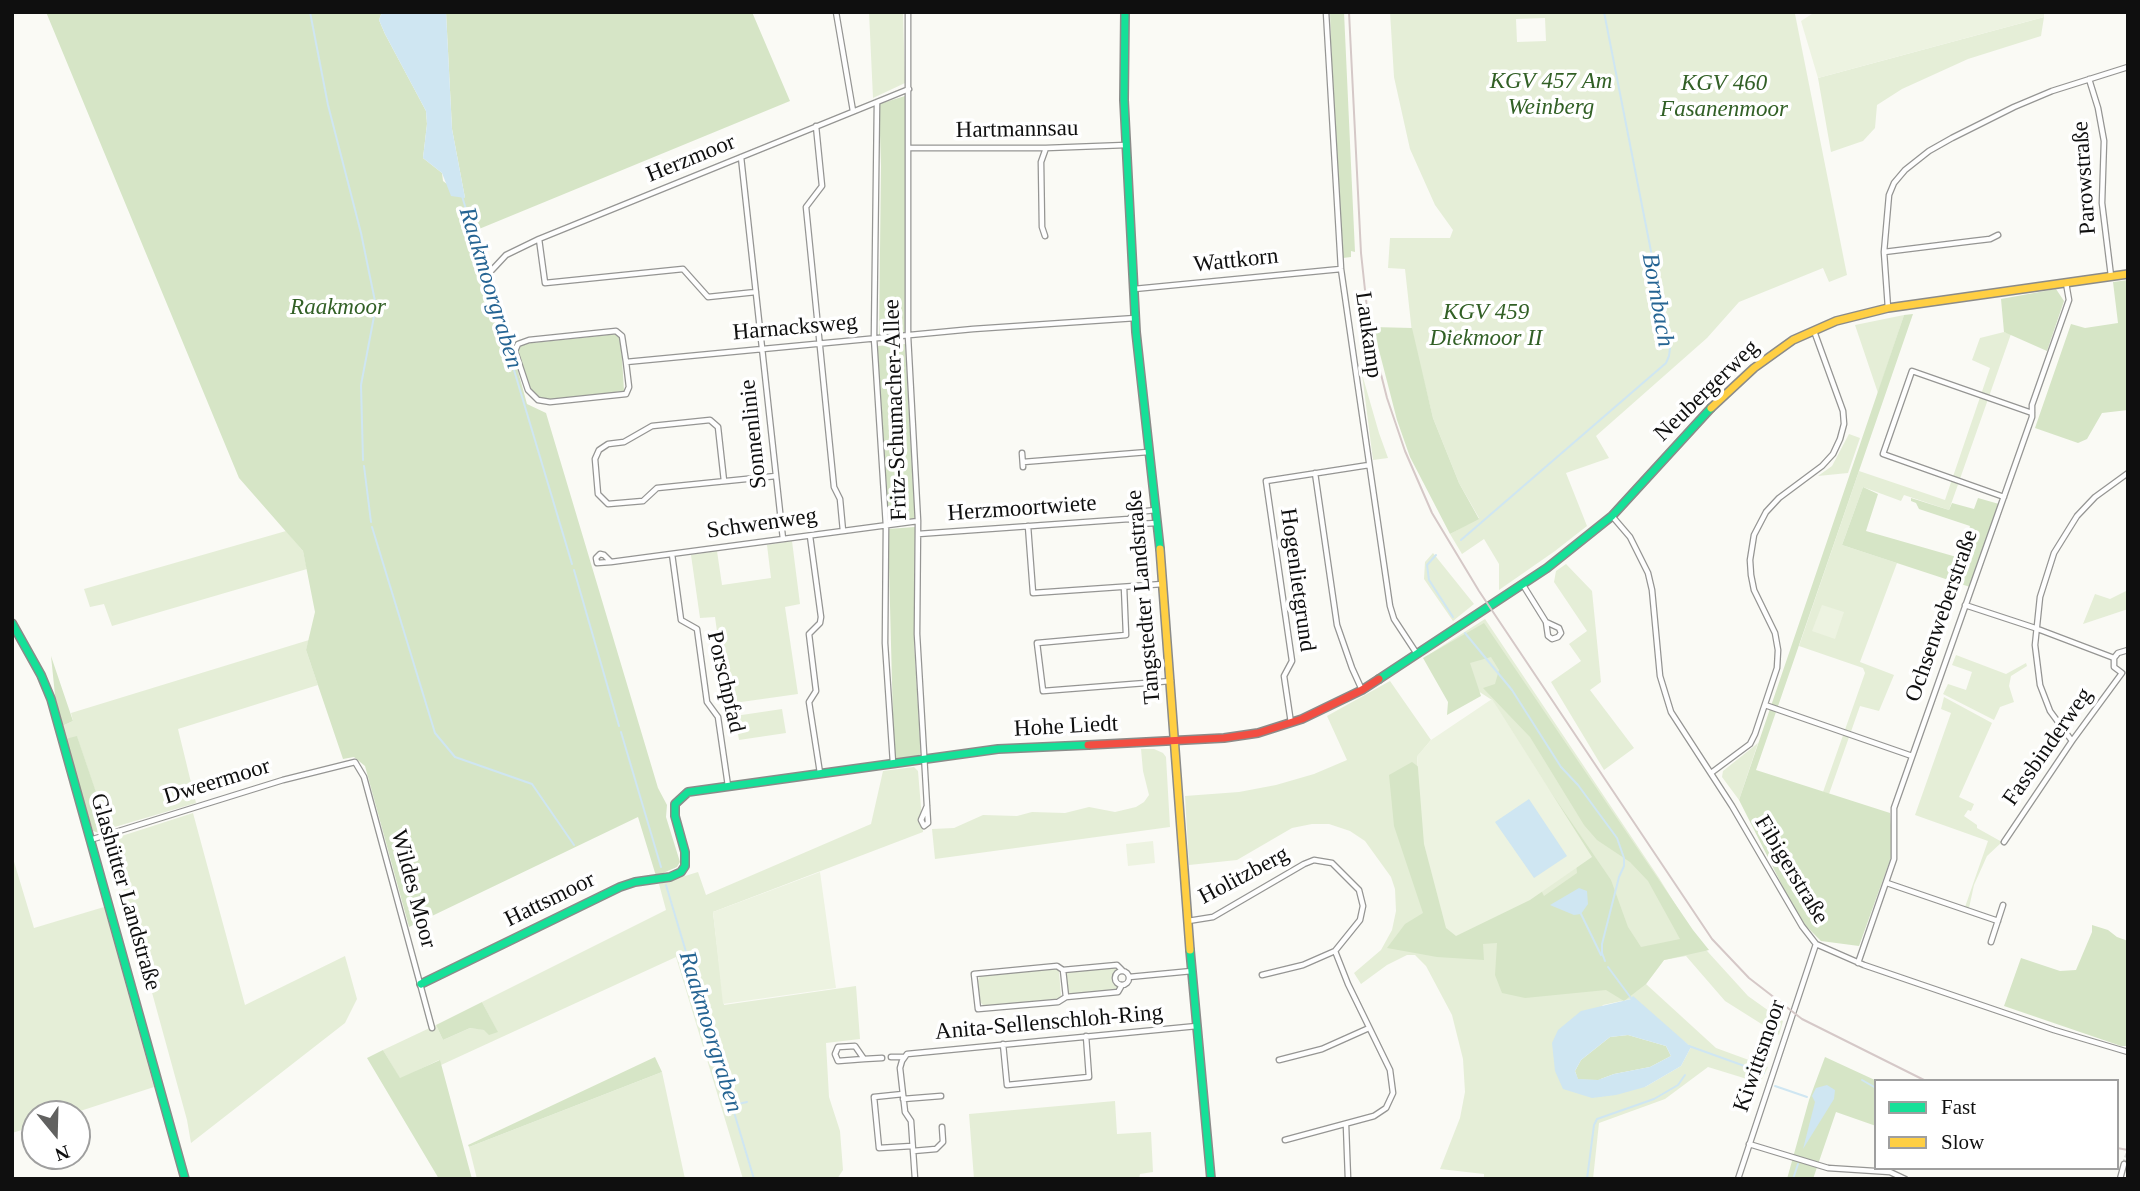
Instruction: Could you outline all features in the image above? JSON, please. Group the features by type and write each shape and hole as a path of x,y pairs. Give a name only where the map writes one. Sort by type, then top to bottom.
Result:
{"street":[{"path":"836,12 844,71 853,111"},
{"name":"Fritz-Schumacher-Allee","path":"908,12 908,336 918,521 917,634 927,806"},
{"name":"Tangstedter Landstraße","path":"1125,12 1126,145 1136,318 1164,584 1180,836 1211,1179"},
{"name":"Laukamp","path":"1326,12 1341,269 1390,606 1394,619 1417,654"},
{"path":"1888,308 1884,252 1889,195 1894,183 1911,164 1929,151 1986,120 2052,91 2128,67"},
{"name":"Parowstraße","path":"2089,79 2104,141 2102,204 2111,276"},
{"name":"Herzmoor","path":"492,270 506,255 539,239 909,89"},
{"name":"Fritz-Schumacher-Allee","path":"877,102 874,338 886,526 885,643 893,763"},
{"path":"816,126 822,186 806,207 834,487 840,499 843,531"},
{"name":"Hartmannsau","path":"908,148 1126,145"},
{"path":"1045,236 1042,227 1041,162 1046,148"},
{"name":"Sonnenlinie","path":"741,157 783,539"},
{"path":"1884,252 1981,240 1998,235"},
{"path":"539,239 545,283 683,269 708,296 756,292"},
{"name":"Wattkorn","path":"1134,289 1341,269"},
{"name":"Neubergerweg","path":"1484,610 1588,537 1612,516 1735,385 1774,353 1813,330 1836,321 1888,308 2128,274"},
{"name":"Ochsenweberstraße","path":"1857,963 1887,883 1895,844 1894,808 2004,497 2032,413 2032,405 2069,300 2066,282"},
{"name":"Harnacksweg","path":"626,362 874,338 1136,318"},
{"path":"1711,773 1749,744 1777,668 1778,650 1774,633 1754,590 1751,576 1750,560 1754,535 1766,512 1779,498 1822,466 1833,454 1844,424 1842,405 1813,330"},
{"path":"616,331 622,336 626,362 629,387 626,394 550,402 538,400 528,390 515,351 518,344 530,340 616,331"},
{"path":"2004,497 1883,454 1912,371 2032,413"},
{"path":"724,481 718,426 710,420 652,426 624,442 608,444 599,450 594,459 598,494 608,504 643,501 657,488 776,476"},
{"path":"1022,453 1023,464 1149,452"},
{"path":"1362,690 1337,625 1315,473 1369,465"},
{"name":"Hogenlietgrund","path":"1291,723 1284,676 1292,661 1266,481 1315,473"},
{"path":"2072,741 2055,720 2042,694 2036,666 2035,628 2044,580 2063,536 2077,516 2095,497 2128,473"},
{"name":"Herzmoortwiete","path":"1129,519 1137,512 1157,510"},
{"name":"Fibigerstraße","path":"1612,516 1630,537 1648,573 1660,676 1668,705 1802,926 1816,944 1857,963 2054,1030 2128,1052"},
{"name":"Herzmoortwiete","path":"918,534 1129,519 1138,524 1158,523"},
{"name":"Schwenweg","path":"611,562 918,521"},
{"path":"1028,526 1033,593 1164,584"},
{"path":"810,536 821,617 820,623 809,634 816,691 809,702 820,773"},
{"name":"Porschpfad","path":"671,554 681,620 697,629 707,702 718,717 728,786"},
{"path":"1523,585 1546,622"},
{"path":"1124,587 1126,635 1037,643 1043,691 1171,681"},
{"path":"1965,605 2114,658"},
{"name":"Hohe Liedt","path":"685,852 675,816 675,804 688,792 1007,748 1233,737 1291,723 1326,709 1362,690 1484,610"},
{"name":"Glashütter Landstraße","path":"12,623 51,699 185,1179"},
{"path":"2125,672 2115,667 2114,658 2118,653 2128,650"},
{"name":"Fassbinderweg","path":"2004,842 2072,741 2125,672"},
{"path":"1765,705 1912,756"},
{"name":"Dweermoor","path":"90,840 283,780 355,762"},
{"name":"Wildes Moor","path":"355,762 364,777 432,1028"},
{"name":"Hattsmoor","path":"421,985 620,887 677,875 685,866 685,852"},
{"name":"Holitzberg","path":"1188,920 1213,917 1314,860 1332,863 1353,882 1362,899 1360,920 1335,951 1303,965 1262,975"},
{"path":"1887,883 1998,921"},
{"path":"1991,942 2003,905"},
{"name":"Kiwittsmoor","path":"1738,1179 1816,944"},
{"path":"1285,1140 1346,1125 1380,1113 1386,1108 1393,1093 1390,1070 1335,951"},
{"path":"1117,965 1129,977 1128,982 1122,985 1118,992 1066,996 1058,1002 978,1009 974,974 1057,966 1063,970 1117,965"},
{"path":"1063,970 1066,996"},
{"path":"1122,970 1116,973 1114,978 1117,984 1122,985"},
{"path":"1129,977 1193,971"},
{"name":"Anita-Sellenschloh-Ring","path":"891,1057 1198,1026"},
{"path":"1279,1060 1322,1049 1369,1028"},
{"path":"1003,1044 1007,1085 1090,1077 1086,1037"},
{"path":"864,1059 855,1046 838,1047 835,1054 838,1061 881,1058"},
{"name":"Anita-Sellenschloh-Ring","path":"904,1057 900,1068 905,1112 911,1121 915,1179"},
{"path":"941,1096 874,1097 879,1148 936,1149 943,1142 942,1127"},
{"path":"1346,1125 1348,1179"},
{"path":"1749,1144 1828,1168 1890,1172 1905,1179"},
{"path":"2120,1179 2124,1164"}],"green space":[{"name":"Raakmoor","path":"46,12 382,12 379,20 385,34 426,111 423,158 442,173 443,181 465,198 452,129 446,12 752,12 790,101 479,229 527,404 546,413 658,788 667,805 666,817 680,862 677,867 656,876 638,817 409,927 365,766 354,757 343,759 306,650 315,612 303,551 239,478"},
{"path":"869,12 903,12 905,83 873,98"},
{"path":"1330,12 1344,12 1355,252 1351,251 1351,257 1343,258 1333,104"},
{"path":"1390,12 1795,14 1847,275 1829,282 1823,268 1739,302 1707,338 1596,436 1609,458 1566,473 1587,526 1499,590 1499,564 1484,539 1462,554 1450,534 1479,518 1459,483 1433,418 1412,333 1405,269 1388,268 1390,238 1450,238 1453,230 1435,205 1410,149 1394,77","holes":["1545,18 1546,41 1517,42 1516,19"]},
{"path":"1815,12 2044,12 2044,17 1818,78 1801,21"},
{"path":"2044,17 2041,36 1968,59 1902,89 1877,105 1875,128 1863,141 1831,152 1818,78"},
{"path":"905,96 906,334 879,335 879,104"},
{"path":"2128,280 2128,410 2102,413 2087,439 2078,443 2035,428 2071,324 2085,328 2118,323 2113,282"},
{"path":"2056,289 2064,301 2047,351 2004,332 2001,299"},
{"path":"1913,314 1756,770 1890,813 1893,852 1859,946 1821,941 1807,927 1795,911 1739,800 1904,315"},
{"path":"1904,315 1878,393 1855,325"},
{"path":"1373,327 1412,328 1433,418 1459,483 1479,519 1450,534 1410,457 1397,420"},
{"path":"2004,332 2011,334 1949,510 1904,495 1901,501 1863,487 1842,545 1897,563 1860,662 1894,675 1879,711 1860,706 1829,794 1823,792 1865,673 1863,668 1799,646 1859,471 1945,500 1990,368 1972,360 1980,338"},
{"path":"617,334 621,341 624,391 551,400 540,398 529,390 518,352 522,344"},
{"path":"905,344 915,519 889,522 877,346"},
{"path":"1362,374 1379,433 1388,458 1373,460"},
{"path":"1849,434 1860,438 1848,473 1818,476 1832,466"},
{"path":"1863,487 1878,494 1866,531 1960,558 1970,526 1919,509 1911,498 1949,510 1952,503 1974,509 1978,498 1999,504 1970,587 1842,545"},
{"path":"915,527 914,642 921,753 917,757 894,759 888,529"},
{"path":"286,531 303,551 307,569 112,626 104,604 90,607 84,589"},
{"path":"792,541 800,604 785,607 798,694 727,704 715,617 700,618 691,555 717,551 722,585 771,578 767,545"},
{"path":"1433,553 1474,604 1453,621 1424,579 1425,562"},
{"path":"1566,564 1592,591 1601,682 1590,690 1634,748 1604,770 1551,682 1581,661 1569,644 1587,631 1554,582 1556,571"},
{"path":"2128,590 2128,609 2083,624 2095,594 2110,599"},
{"path":"1822,605 1844,612 1835,639 1812,631"},
{"path":"1485,619 1659,878 1698,941 1748,996 1783,1021 1779,1035 1725,1001 1686,956 1664,960 1646,984 1716,1048 1768,1067 1760,1083 1708,1067 1665,1099 1599,1123 1593,1179 1484,1179 1484,1174 1440,1169 1460,1118 1465,1092 1463,1059 1452,1015 1426,966 1415,955 1407,955 1387,965 1361,984 1354,973 1381,950 1392,930 1396,911 1395,889 1391,877 1365,841 1350,831 1329,824 1312,824 1292,828 1237,860 1189,865 1185,796 1239,792 1276,785 1314,774 1347,760 1327,716 1390,681 1431,740 1417,757 1424,844 1492,700 1425,657","holes":["1631,999 1691,1047 1681,1066 1645,1087 1555,1071 1603,1005"]},
{"path":"1484,623 1709,950 1664,960 1646,984 1624,1001 1606,990 1525,998 1502,993 1495,975 1497,943 1483,944 1484,960 1437,957 1387,948 1405,924 1423,913 1394,826 1389,775 1412,762 1432,777 1537,882 1544,896 1577,873 1576,863 1515,740 1611,880 1628,927 1641,947 1680,939 1648,881 1630,862 1597,840 1584,825 1530,737 1483,688 1495,684 1499,670 1491,657 1470,663 1481,696 1447,715 1448,702 1423,658"},
{"path":"309,640 306,650 318,685 178,729 196,803 108,829 77,737 65,739 62,726 73,721 71,713"},
{"path":"1956,655 2006,674 2026,663 2027,666 2011,676 2009,686 2014,702 2000,707 1994,720 1943,694 1948,684 1966,690 1972,672 1952,665"},
{"path":"51,656 73,721 62,726 55,695"},
{"path":"1944,697 1992,723 1959,797 1974,804 1971,811 1968,810 1964,816 1977,825 1977,828 2002,842 1987,856 1974,885 1969,908 1965,907 1988,841 1915,815 1951,713 1941,709"},
{"path":"1492,699 1592,857 1530,900 1456,936 1446,928 1424,844 1417,756 1431,740"},
{"path":"782,709 786,733 739,740 735,716"},
{"path":"77,736 108,832 93,831 65,739"},
{"path":"1758,743 1739,800 1722,777 1723,771"},
{"path":"1141,749 1154,749 1166,757 1170,827 935,859 932,829 954,828 983,815 1065,813 1089,807 1115,812 1136,807 1149,795"},
{"path":"914,767 918,771 923,832 713,912 724,1005 856,986 860,1039 826,1043 829,1097 840,1131 843,1170 837,1179 743,1179 676,957 441,1065 439,1060 400,1079 383,1050 436,1025 443,1040 470,1028 497,1031 482,1002 666,910 659,884 698,872 706,895 871,824 883,771"},
{"path":"193,813 245,1005 345,956 357,999 345,1023 191,1143 187,1120 113,853 103,842"},
{"path":"1153,841 1155,863 1128,866 1126,844"},
{"path":"12,855 34,928 104,907 154,1087 91,1107 91,1100 21,1100 21,1130 12,1133"},
{"path":"820,872 836,988 723,1004 713,912"},
{"path":"2092,925 2128,941 2128,1046 2121,1046 2004,1006 2021,958 2060,971 2076,970 2092,932"},
{"path":"1116,967 1120,970 1113,977 1121,986 1118,989 1067,995 1065,972"},
{"path":"1057,968 1061,996 1058,999 984,1006 980,1002 980,976"},
{"path":"482,1002 498,1032 489,1035 484,1030 470,1028 443,1040 436,1025"},
{"path":"1628,1035 1666,1046 1671,1056 1650,1067 1598,1080 1578,1079 1575,1071 1581,1060 1610,1037"},
{"path":"383,1050 400,1078 440,1060 472,1179 439,1179 367,1058"},
{"path":"655,1057 662,1072 469,1147 468,1145"},
{"path":"1825,1057 1874,1080 1874,1125 1836,1112 1813,1179 1787,1179 1809,1100"},
{"path":"662,1072 685,1179 477,1179 469,1147"},
{"path":"1115,1101 1117,1134 1151,1132 1153,1172 1140,1174 1139,1179 974,1179 969,1114"}],"water":[{"path":"382,12 446,12 452,129 465,198 451,196 442,173 423,158 426,111 385,34 379,20"},
{"path":"1529,799 1567,856 1534,878 1495,822"},
{"path":"1579,888 1587,891 1588,904 1581,914 1574,915 1550,905"},
{"path":"1633,996 1691,1047 1681,1066 1645,1087 1616,1095 1592,1098 1563,1089 1555,1071 1552,1043 1558,1030 1581,1011 1631,999","holes":["1628,1035 1666,1046 1671,1056 1650,1067 1598,1080 1578,1079 1575,1071 1581,1060 1610,1037"]},
{"path":"1827,1085 1835,1090 1834,1099 1803,1149 1815,1102 1812,1096 1816,1088"}],"waterway":[{"path":"310,12 328,105 361,233 376,306 361,385 363,460"},
{"name":"Bornbach","path":"1461,540 1666,363 1669,356 1670,348 1604,12"},
{"name":"Raakmoorgraben","path":"462,196 572,564"},
{"path":"364,466 371,522"},
{"path":"372,527 435,733 455,757 532,784 574,845"},
{"name":"Bornbach","path":"1436,555 1427,565 1429,580 1453,617"},
{"name":"Raakmoorgraben","path":"574,570 619,726"},
{"name":"Bornbach","path":"1465,633 1512,690 1561,767 1578,785 1617,838 1624,866 1602,944 1605,961"},
{"name":"Raakmoorgraben","path":"621,732 661,867"},
{"name":"Raakmoorgraben","path":"666,885 754,1179"},
{"path":"1581,914 1601,955"},
{"name":"Bornbach","path":"1608,967 1631,998"},
{"name":"Bornbach","path":"1689,1046 1764,1073"},
{"path":"1587,1179 1597,1119 1654,1099 1678,1085 1685,1075"},
{"path":"1862,1080 1874,1087"},
{"name":"Bornbach","path":"1775,1086 1807,1097"},
{"path":"738,1104 747,1102"},
{"name":"Bornbach","path":"1793,1179 1798,1164"}],"tunnel":[{"path":"2124,1164 2128,1153"}],"railway":[{"path":"1349,12 1361,253 1369,327 1387,398 1405,451 1432,513 1479,591 1712,939 1749,978 1802,1019 1922,1079"},
{"path":"2119,1148 2128,1150"}],"traffic: fast":[{"path":"1125,12 1124,100 1136,332 1160,549"},
{"path":"1379,679 1547,568 1612,516 1711,408"},
{"path":"12,623 51,699 185,1179"},
{"path":"421,984 620,887 670,877 681,872 685,866 685,852 675,816 675,804 688,792 998,749 1088,745"},
{"path":"1190,950 1211,1179"}],"traffic: slow":[{"path":"1711,408 1754,368 1793,340 1836,321 1888,308 2128,274"},
{"path":"1160,549 1190,950"}],"traffic: jam":[{"path":"1088,745 1224,738 1258,733 1302,719 1379,679"}],"park label":[{"name":"KGV 457 Am Weinberg","path":"1551,95"},
{"name":"KGV 460 Fasanenmoor","path":"1724,97"},
{"name":"KGV 459 Diekmoor II","path":"1486,326"}]}
